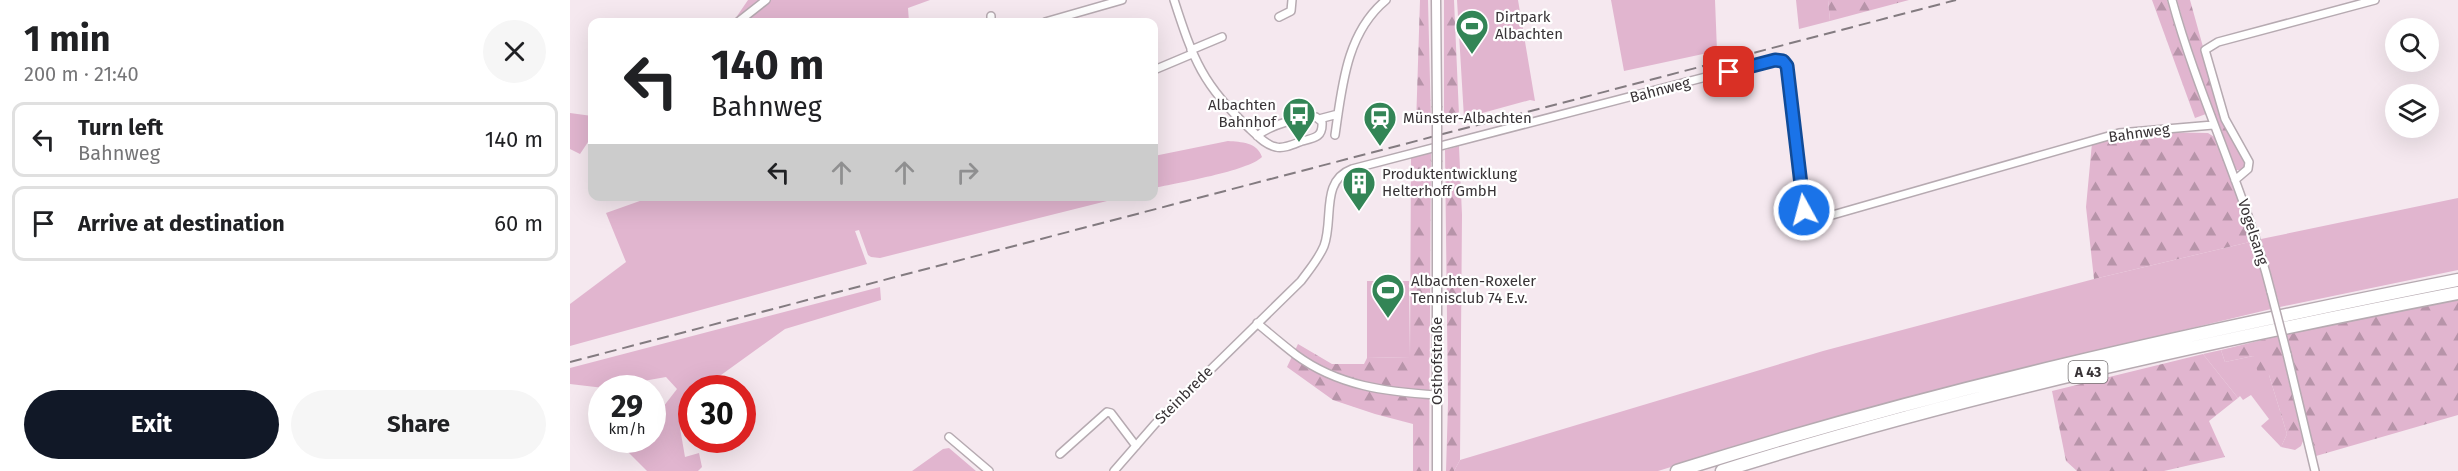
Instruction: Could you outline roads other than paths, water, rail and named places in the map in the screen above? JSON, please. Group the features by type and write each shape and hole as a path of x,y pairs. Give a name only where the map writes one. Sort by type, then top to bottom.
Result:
{"highway":[{"name":"A 43","path":"1677,471 1897,406 2047,369 2189,336 2458,280"},
{"name":"A 43","path":"1722,471 1901,419 2060,379 2202,346 2458,293"}],"street":[{"path":"743,18 766,0"},
{"path":"1060,18 1122,0"},
{"path":"1174,0 1191,52 1208,84 1220,100 1257,136 1270,145 1284,147 1317,137 1322,132 1319,119"},
{"path":"1279,17 1291,11 1292,0"},
{"path":"1335,135 1350,54 1369,18 1386,0"},
{"name":"Osthofstraße","path":"1436,0 1437,471"},
{"name":"Vogelsang","path":"2172,0 2213,125 2258,242 2315,471"},
{"path":"2235,180 2248,169 2249,162 2225,119 2205,50 2218,42 2375,0"},
{"path":"1158,68 1222,37"},
{"name":"Bahnweg","path":"1332,185 1342,173 1390,158 1775,60 1783,61 1787,66 1804,210 1809,217 1815,220 2119,133 2213,125"},
{"path":"1257,136 1273,126 1309,117 1319,119 1338,114"},
{"name":"Steinbrede","path":"1114,471 1155,424 1301,281 1316,262 1327,236 1332,185"},
{"path":"1257,323 1297,356 1338,378 1364,387 1393,392 1437,394"},
{"path":"1060,454 1107,412 1111,413 1136,446"},
{"path":"949,437 989,471"}],"railway":[{"path":"570,362 1956,0"}],"place":[{"name":"Dirtpark Albachten","path":"1472,55"},
{"name":"Albachten Bahnhof","path":"1299,143"},
{"name":"Münster-Albachten","path":"1380,147"},
{"name":"Produktentwicklung Helterhoff GmbH","path":"1359,212"},
{"name":"Albachten-Roxeler Tennisclub 74 E.v.","path":"1388,319"}]}
